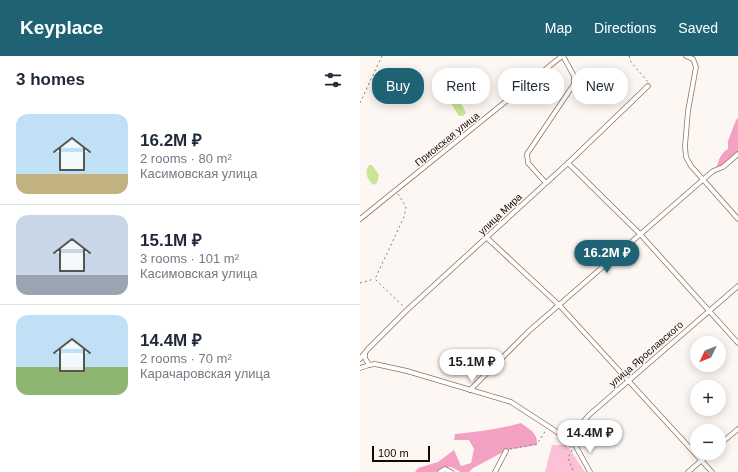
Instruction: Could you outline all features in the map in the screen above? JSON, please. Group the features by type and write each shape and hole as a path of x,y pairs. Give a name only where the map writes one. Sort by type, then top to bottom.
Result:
{"street":[{"path":"545,182 528,163 527,154 574,84 574,76 563,56"},
{"name":"Приокская улица","path":"360,219 563,56"},
{"path":"686,56 693,59 696,67 688,111 685,146 686,157 702,180 738,220"},
{"name":"улица Мира","path":"360,359 368,349 408,310 545,182 568,163 648,86"},
{"path":"470,390 529,332 640,234 713,171 724,167 738,154"},
{"path":"568,163 640,234 738,343"},
{"path":"486,237 560,306 627,381 690,447"},
{"name":"улица Ярославского","path":"574,442 579,427 589,415 738,286"},
{"path":"365,354 365,358 369,365"},
{"path":"360,368 375,364 407,371 511,402 574,442 590,472"},
{"path":"726,439 738,429"},
{"path":"495,472 506,451"},
{"path":"688,472 702,460 712,472"},
{"path":"440,472 445,469 451,472"}],"path":[{"path":"360,103 382,56"},
{"path":"629,56 631,62 648,82 648,86"},
{"path":"375,279 404,217 406,207 396,191"},
{"path":"360,283 375,279"},
{"path":"375,279 408,310"},
{"path":"506,451 508,449 537,444 547,429"},
{"path":"558,438 573,449 568,458 573,470 572,472"}],"shaded area":[{"path":"451,104 461,104 465,110 466,113 463,116 459,116"},
{"path":"738,118 738,152 726,163 717,167 721,156 728,149 728,141"},
{"path":"369,165 372,165 379,175 377,183 373,185 367,175 367,168"},
{"path":"521,423 535,435 537,445 507,450 473,468 469,472 461,472 451,467 445,467 436,472 415,472 418,468 438,462 454,450 461,466 471,463 474,449 469,440 454,440 455,434 489,430"},
{"path":"552,445 565,445 571,451 585,472 545,472"}]}
